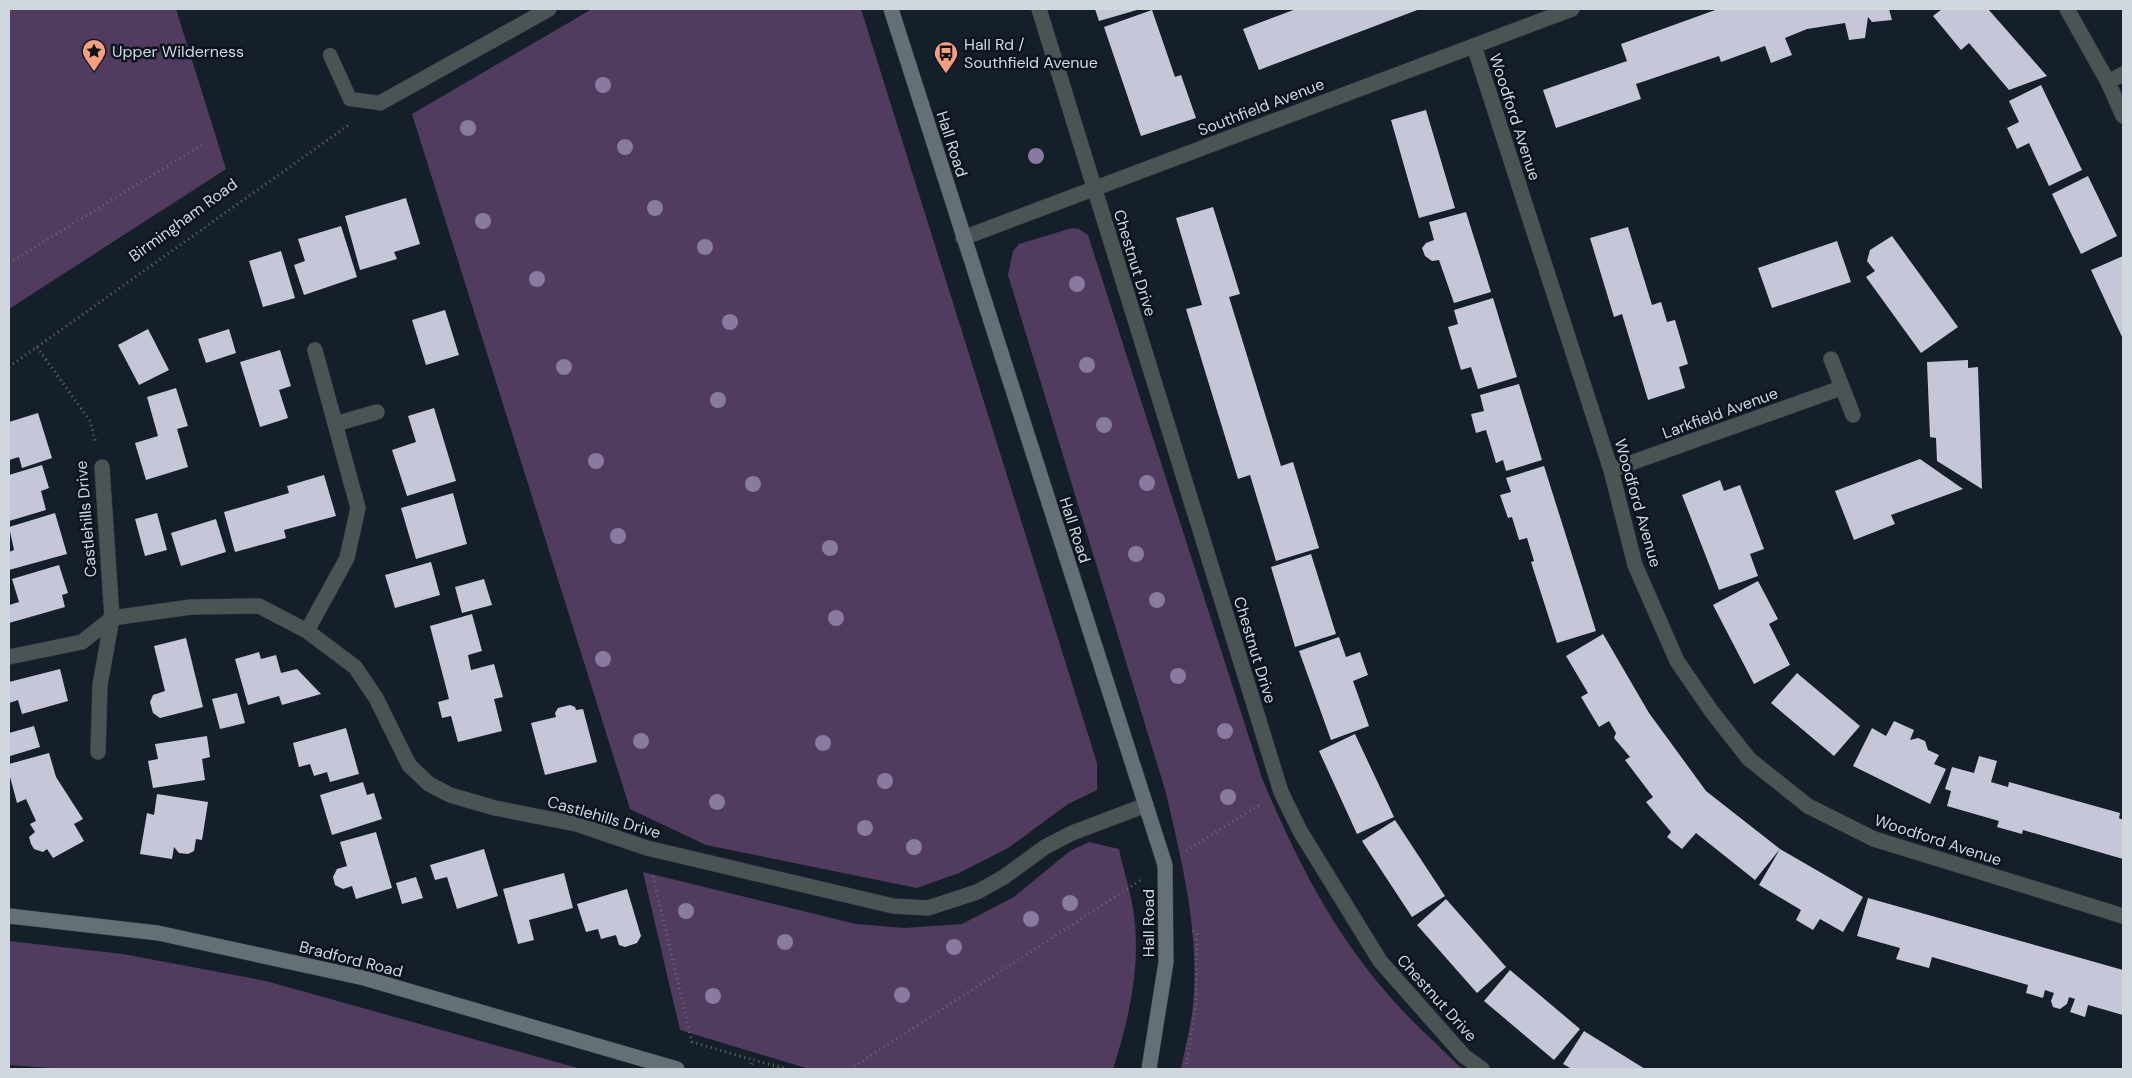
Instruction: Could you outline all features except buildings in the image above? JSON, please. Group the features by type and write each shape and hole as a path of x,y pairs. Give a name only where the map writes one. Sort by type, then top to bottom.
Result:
{"main road":[{"name":"Hall Road","path":"890,9 1165,865 1166,962 1149,1069"},
{"name":"Bradford Road","path":"9,916 158,933 364,978 677,1069"}],"street":[{"path":"380,103 549,9"},
{"name":"Chestnut Drive","path":"1039,9 1093,189 1281,792 1300,831 1380,961 1464,1056 1482,1069"},
{"name":"Southfield Avenue","path":"963,238 1572,9"},
{"path":"2067,9 2108,82 2123,116"},
{"name":"Woodford Avenue","path":"1474,46 1611,470 1636,565 1677,661 1712,712 1749,759 1808,806 1874,840 2123,916"},
{"path":"2108,82 2123,74"},
{"path":"307,631 347,558 358,508 315,350"},
{"path":"1831,360 1853,415"},
{"name":"Larkfield Avenue","path":"1611,470 1842,388"},
{"path":"335,424 377,412"},
{"name":"Castlehills Drive","path":"98,752 100,685 112,618 102,467"},
{"name":"Castlehills Drive","path":"112,618 191,606 259,606 307,631 355,667 376,698 410,765 429,784 450,795 495,808 576,824 647,848 893,906 928,908 977,892 1004,877 1045,847 1072,833 1146,805"},
{"path":"9,657 82,642 112,618"}],"lane":[{"path":"330,55 350,100 380,103"}],"path":[{"name":"Birmingham Road","path":"9,367 254,190 380,103"},
{"path":"9,262 205,143"},
{"name":"Castlehills Drive","path":"37,347 90,421 102,467"},
{"path":"850,1069 1281,792"},
{"path":"647,848 692,1042 787,1069"},
{"path":"1166,909 1198,934 1196,1004 1186,1069"},
{"path":"750,1069 753,1060"}],"shaded area":[{"path":"9,9 176,9 226,169 9,309"},
{"path":"592,9 861,9 1097,763 1097,790 1068,804 1008,848 959,873 917,888 706,845 630,809 412,114"},
{"path":"1072,228 1079,229 1088,235 1262,778 1286,833 1328,912 1361,961 1399,1007 1462,1069 1181,1069 1192,1013 1195,978 1192,925 1178,846 1166,793 1008,275 1013,251 1019,244"},
{"path":"1089,842 1119,849 1132,902 1135,929 1135,970 1129,1011 1113,1069 809,1069 680,1030 643,872 856,924 905,928 962,924 1014,897 1070,851"},
{"path":"9,941 123,954 266,981 581,1069 65,1069 9,1065"}],"place":[{"name":"Upper Wilderness","path":"94,72"},
{"name":"Hall Rd / Southfield Avenue","path":"946,74"}]}
